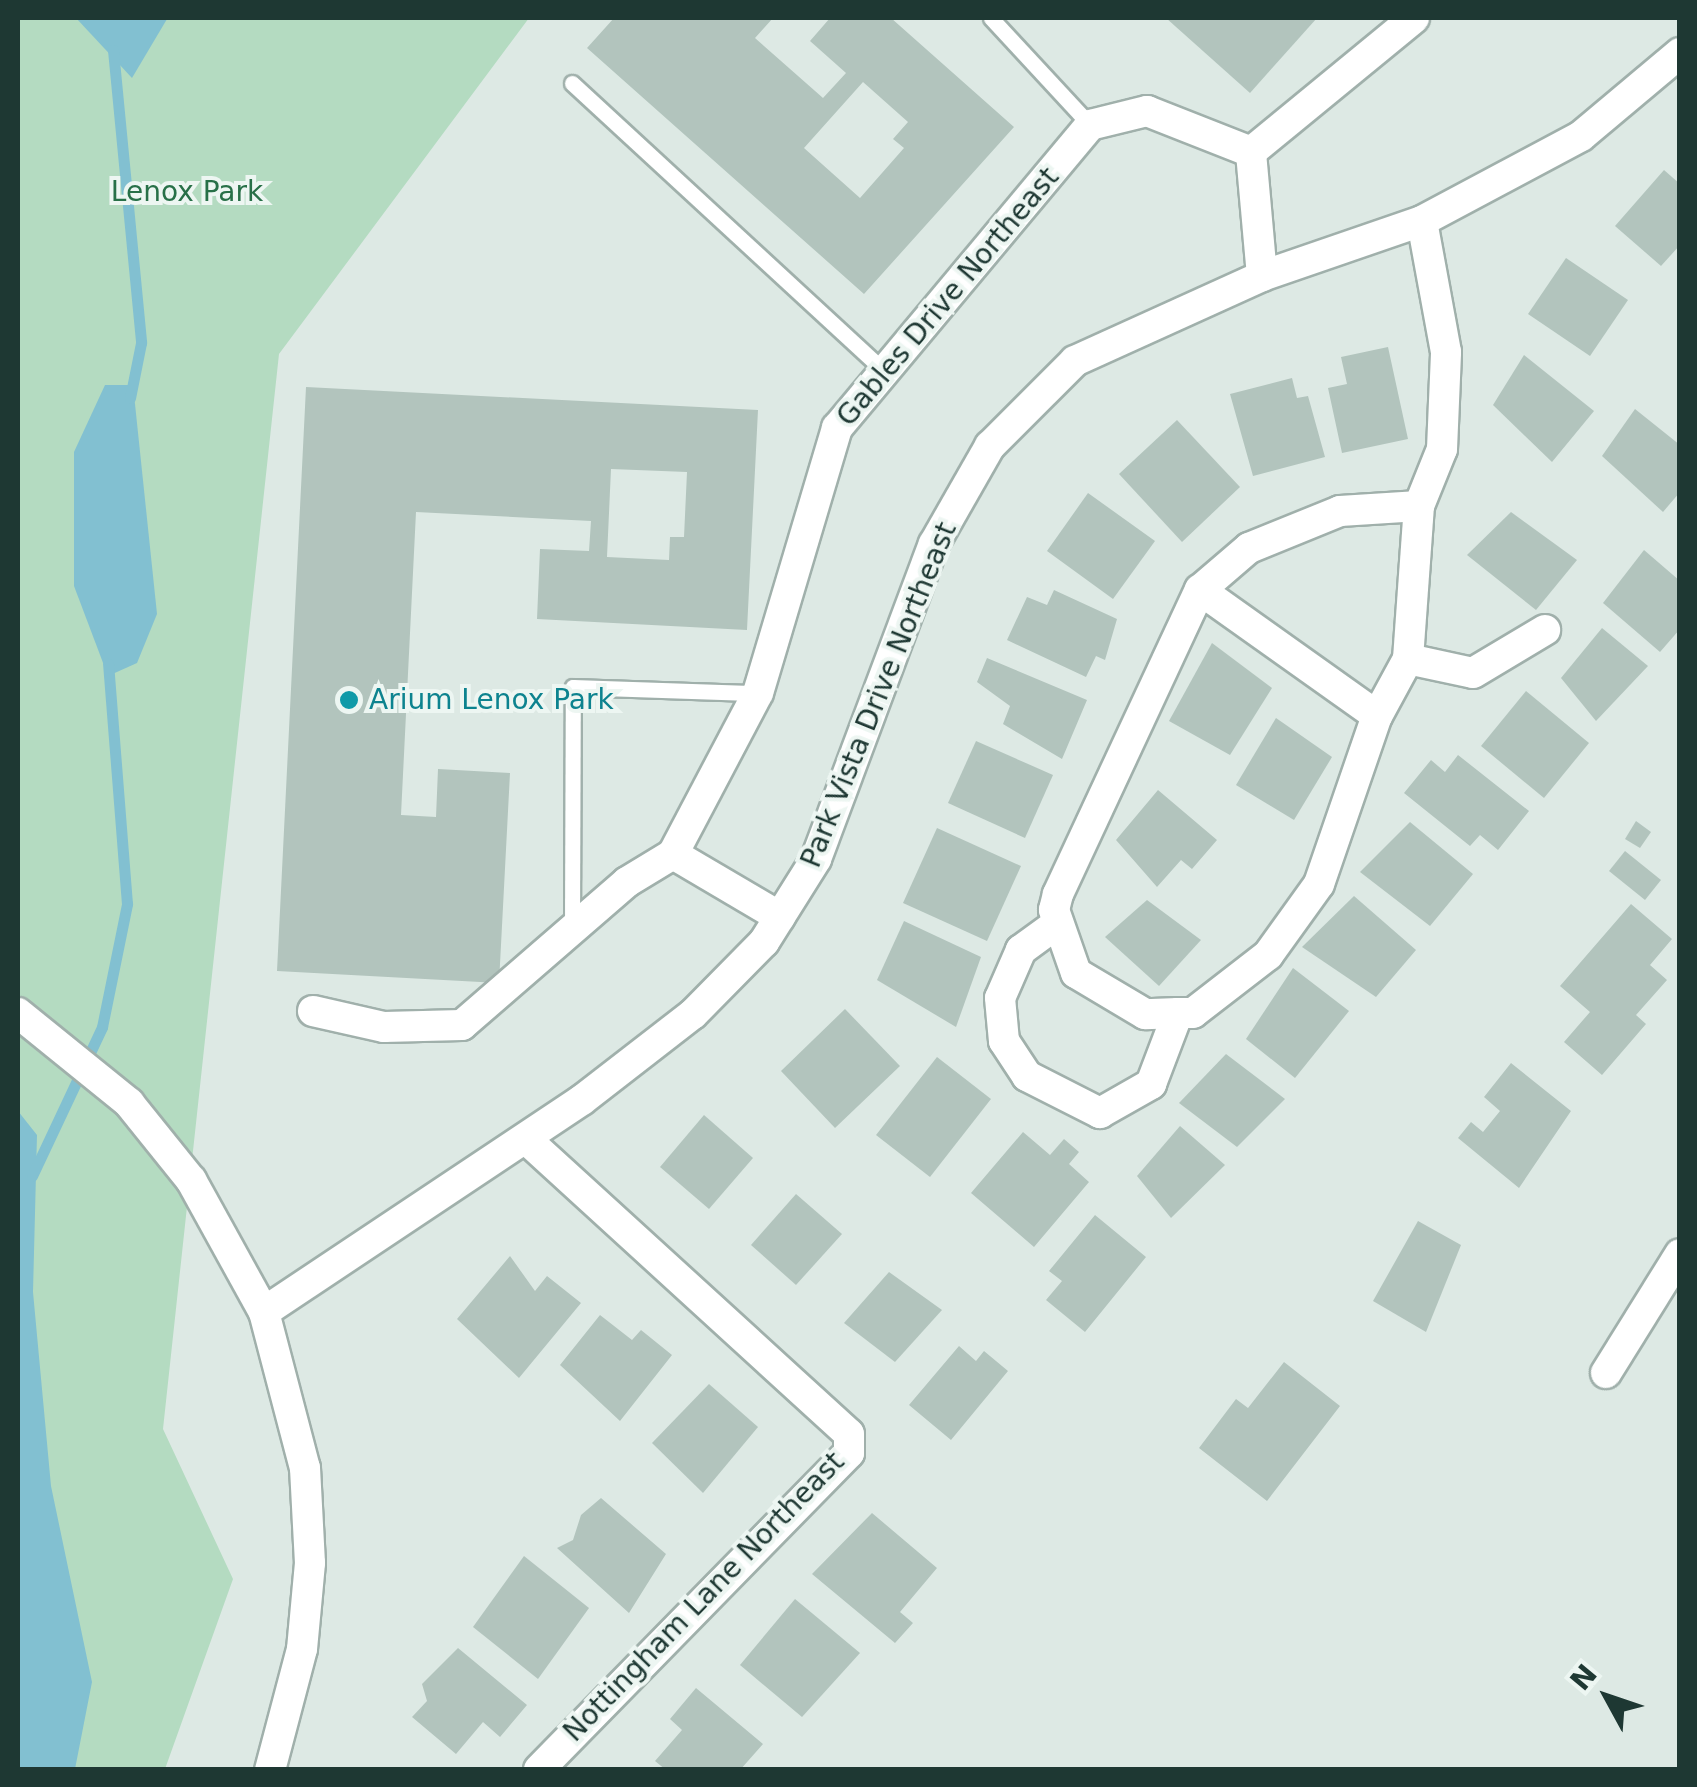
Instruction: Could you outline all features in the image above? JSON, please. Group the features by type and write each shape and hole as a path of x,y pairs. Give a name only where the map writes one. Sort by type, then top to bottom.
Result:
{"street":[{"path":"1251,152 1414,18"},
{"name":"Park Vista Drive Northeast","path":"264,1312 526,1139 693,1014 780,917 816,860 875,720 934,544 990,446 1074,362 1262,276 1422,222 1582,136 1680,53"},
{"path":"1090,124 1147,111 1251,152"},
{"name":"Gables Drive Northeast","path":"314,1011 384,1027 462,1025 572,928 673,854 758,694 837,428 1090,124"},
{"path":"1251,152 1262,276"},
{"path":"1418,506 1340,511 1249,548 1200,590 1058,894 1058,923 1076,973 1145,1014 1193,1013 1268,955 1319,884 1378,716 1408,659 1418,506 1442,449 1446,352 1422,222"},
{"path":"1200,590 1378,716"},
{"path":"1408,659 1473,673 1544,630"},
{"path":"673,854 780,917"},
{"path":"1058,923 1020,950 1000,998 1004,1041 1027,1076 1100,1113 1151,1084 1178,1014"},
{"path":"18,1013 92,1066 145,1122 191,1180 264,1312 305,1468 310,1563 302,1649 270,1770"},
{"name":"Nottingham Lane Northeast","path":"526,1139 849,1434 849,1453 539,1770"},
{"path":"1606,1374 1680,1254"}],"lane":[{"path":"992,18 1090,124"},
{"path":"572,83 884,371"},
{"path":"572,928 573,687 758,694"}],"green space":[{"name":"Lenox Park","path":"18,18 529,18 279,354 163,1429 233,1579 165,1769 18,1769"}],"water":[{"path":"76,18 167,18 167,19 132,78"},
{"path":"105,385 133,385 157,614 137,663 108,676 74,586 74,452"},
{"path":"18,1111 37,1135 33,1292 51,1486 92,1682 75,1769 18,1769"}],"building":[{"path":"614,18 773,18 755,38 823,98 846,73 810,41 830,18 891,18 1014,127 864,294 587,48","holes":["863,82 908,122 893,139 904,148 860,198 804,148"]},
{"path":"1166,18 1317,18 1250,93"},
{"path":"1664,170 1680,184 1680,245 1661,266 1615,226"},
{"path":"1566,258 1628,300 1590,356 1528,314"},
{"path":"1388,347 1408,439 1342,453 1328,388 1347,384 1341,357"},
{"path":"1524,355 1594,411 1552,462 1493,405"},
{"path":"1292,378 1297,398 1308,396 1325,457 1253,476 1230,394"},
{"name":"Arium Lenox Park","path":"306,387 758,410 747,630 537,619 540,549 589,551 591,521 416,512 401,815 436,817 438,769 510,773 499,983 277,971","holes":["611,469 687,472 684,537 670,537 669,560 607,557"]},
{"path":"1635,409 1680,445 1680,492 1663,512 1602,456"},
{"path":"1177,420 1240,487 1182,542 1119,474"},
{"path":"1088,493 1155,541 1113,599 1047,551"},
{"path":"1511,512 1577,560 1536,610 1467,555"},
{"path":"1644,550 1680,581 1680,629 1660,652 1603,603"},
{"path":"1054,590 1117,619 1105,660 1096,656 1086,677 1007,640 1027,597 1047,605"},
{"path":"1602,628 1648,666 1596,721 1561,678"},
{"path":"1212,643 1272,688 1230,755 1169,721"},
{"path":"987,658 1087,700 1062,759 1003,724 1010,706 977,682"},
{"path":"1526,691 1589,743 1544,798 1481,746"},
{"path":"1276,718 1332,757 1294,820 1236,785"},
{"path":"976,741 1053,775 1025,838 948,803"},
{"path":"1458,755 1529,811 1498,850 1480,835 1470,846 1404,793 1431,760 1445,772"},
{"path":"1158,790 1217,840 1192,869 1181,860 1157,887 1116,840"},
{"path":"1636,821 1651,832 1640,848 1625,839"},
{"path":"1410,822 1473,874 1430,926 1360,872"},
{"path":"937,828 1021,866 987,941 903,903"},
{"path":"1625,851 1661,880 1645,900 1609,871"},
{"path":"1354,896 1416,950 1376,997 1302,947"},
{"path":"1147,900 1201,940 1159,986 1105,937"},
{"path":"1631,904 1672,939 1650,965 1667,980 1636,1015 1646,1024 1602,1075 1564,1042 1590,1012 1560,986"},
{"path":"904,921 981,957 956,1027 877,980"},
{"path":"1293,968 1349,1011 1295,1078 1246,1039"},
{"path":"845,1009 900,1066 835,1128 781,1071"},
{"path":"1226,1054 1285,1099 1237,1147 1179,1103"},
{"path":"937,1057 991,1099 930,1177 876,1135"},
{"path":"1511,1063 1571,1111 1519,1188 1458,1138 1471,1122 1483,1132 1500,1111 1484,1097"},
{"path":"704,1115 753,1158 709,1209 660,1167"},
{"path":"1180,1126 1225,1165 1171,1218 1137,1176"},
{"path":"1023,1132 1050,1155 1064,1139 1079,1152 1069,1164 1089,1182 1034,1247 971,1193"},
{"path":"796,1194 842,1234 796,1285 751,1245"},
{"path":"1095,1215 1146,1257 1085,1332 1046,1300 1062,1281 1049,1271"},
{"path":"1418,1221 1461,1245 1426,1332 1373,1301"},
{"path":"510,1256 535,1291 547,1276 581,1303 519,1378 457,1319"},
{"path":"889,1272 942,1310 895,1362 844,1323"},
{"path":"600,1315 632,1340 641,1330 672,1355 620,1421 560,1365"},
{"path":"959,1346 976,1361 984,1351 1008,1371 951,1440 909,1405"},
{"path":"1284,1362 1340,1406 1267,1501 1199,1448 1236,1399 1248,1408"},
{"path":"709,1384 758,1427 703,1493 652,1443"},
{"path":"601,1498 666,1554 629,1613 557,1548 573,1540 581,1515"},
{"path":"872,1513 937,1568 900,1612 913,1623 895,1643 812,1574"},
{"path":"524,1556 589,1608 538,1679 473,1627"},
{"path":"795,1599 860,1653 802,1717 740,1665"},
{"path":"458,1648 527,1705 500,1737 483,1722 456,1754 412,1717 427,1701 422,1684"},
{"path":"696,1688 763,1744 740,1770 666,1770 655,1761 682,1730 670,1719"}],"waterway":[{"path":"113,50 141,343 130,398"},
{"path":"32,1176 102,1027 127,904 108,664"}],"place":[{"name":"Arium Lenox Park","path":"349,700"}]}
